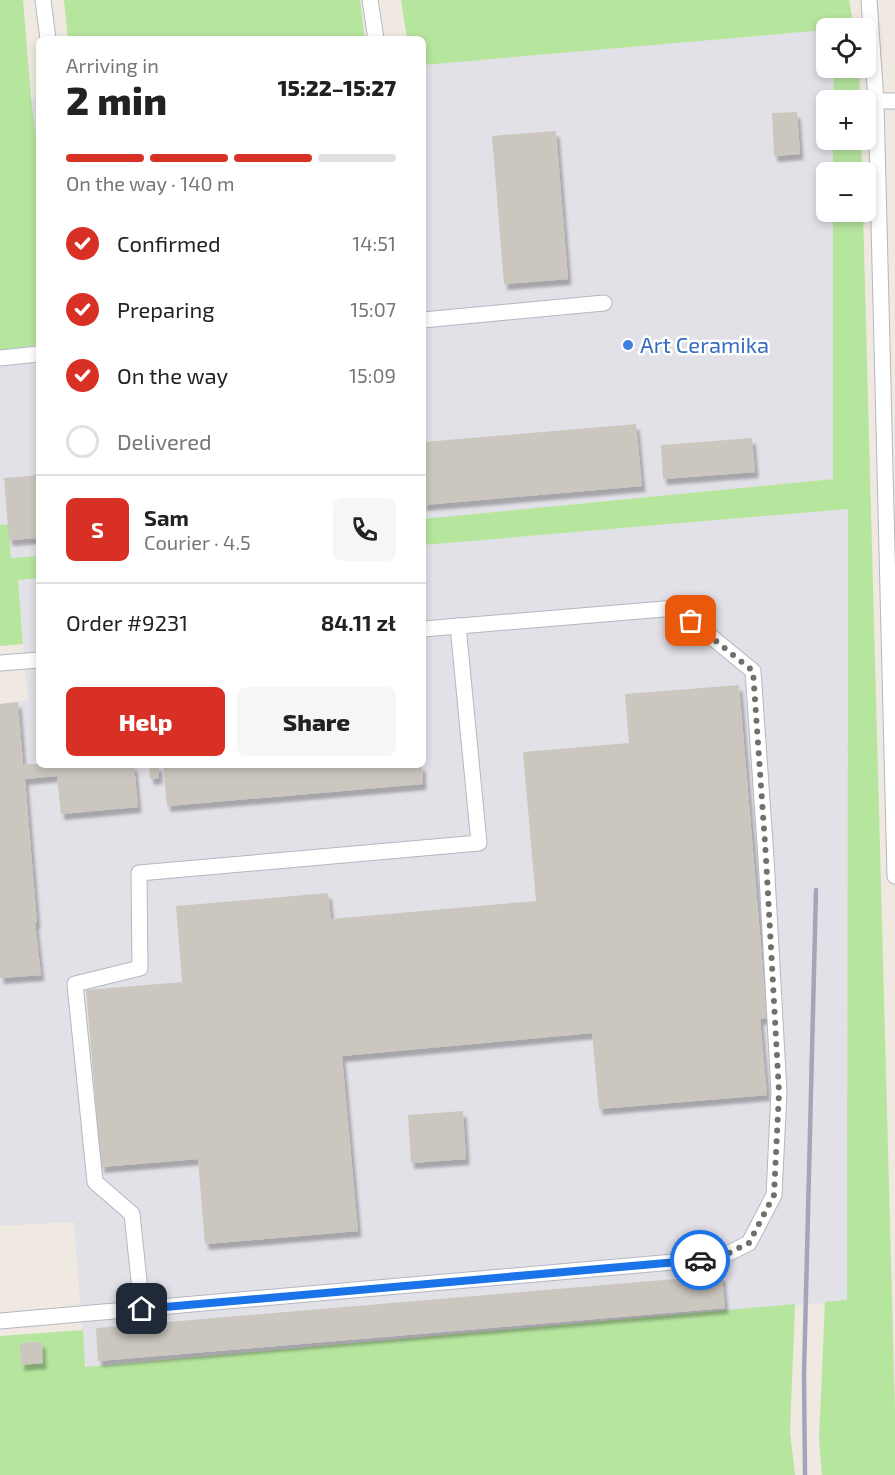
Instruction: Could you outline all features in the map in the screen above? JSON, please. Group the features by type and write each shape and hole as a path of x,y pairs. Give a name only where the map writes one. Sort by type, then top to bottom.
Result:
{"lane":[{"path":"44,0 48,36"},
{"path":"370,0 376,36"},
{"path":"869,0 875,90"},
{"path":"895,101 876,101 895,876"},
{"path":"426,320 604,303"},
{"path":"0,358 36,354"},
{"path":"0,1321 719,1258 749,1243 774,1195 779,1092 753,671 676,608 426,629"},
{"path":"142,1309 132,1214 95,1182 75,984 140,968 139,873 479,843 459,626"},
{"path":"0,663 36,660"}],"shaded area":[{"name":"Art Ceramika","path":"816,31 816,78 834,78 833,90 816,90 816,150 833,150 833,162 816,162 816,222 833,222 833,479 426,519 426,65"},
{"path":"36,98 36,556 11,559 8,524 0,525 0,101"},
{"path":"848,509 847,1301 85,1367 74,1222 0,1226 0,704 28,700 18,580 36,578 36,768 426,768 426,545"}],"green space":[{"path":"0,0 23,0 36,137 36,345 0,350"},
{"path":"64,0 360,0 365,36 68,36"},
{"path":"401,0 849,0 852,18 816,18 816,31 426,65 426,36 407,36"},
{"path":"834,78 859,78 860,90 833,90"},
{"path":"833,150 861,150 862,162 833,162"},
{"path":"833,222 863,222 895,1475 822,1475 819,1439 825,1302 847,1300 848,509 426,545 426,519 833,479"},
{"path":"8,524 11,558 36,556 36,578 18,580 23,644 0,646 0,525"},
{"path":"795,1304 790,1432 795,1475 0,1475 0,1336 83,1330 85,1367"}],"building":[{"path":"797,112 800,154 774,156 772,113"},
{"path":"556,131 568,279 504,284 492,136"},
{"path":"636,424 642,486 426,505 426,442"},
{"path":"752,438 755,472 663,479 661,445"},
{"path":"36,475 36,538 9,540 4,478"},
{"path":"739,685 767,1018 760,1019 767,1095 599,1109 592,1033 342,1056 358,1231 205,1244 198,1159 101,1167 86,990 182,982 176,906 328,893 331,919 536,901 523,752 629,743 625,694"},
{"path":"18,702 23,764 36,764 36,768 134,768 138,807 61,814 57,776 25,779 41,975 0,978 0,704"},
{"path":"149,768 159,768 159,778 150,779"},
{"path":"163,768 422,768 423,784 167,806"},
{"path":"463,1111 466,1159 411,1163 408,1115"},
{"path":"722,1275 725,1308 98,1361 96,1328"},
{"path":"42,1342 43,1363 21,1365 20,1343"}],"railway":[{"path":"805,1475 804,1374 816,890"}],"way so far":[{"path":"691,621 753,671 779,1092 774,1195 749,1243 719,1258 700,1260"}],"place":[{"name":"Art Ceramika","path":"628,345"}],"route":[{"path":"142,1309 700,1260"}]}
